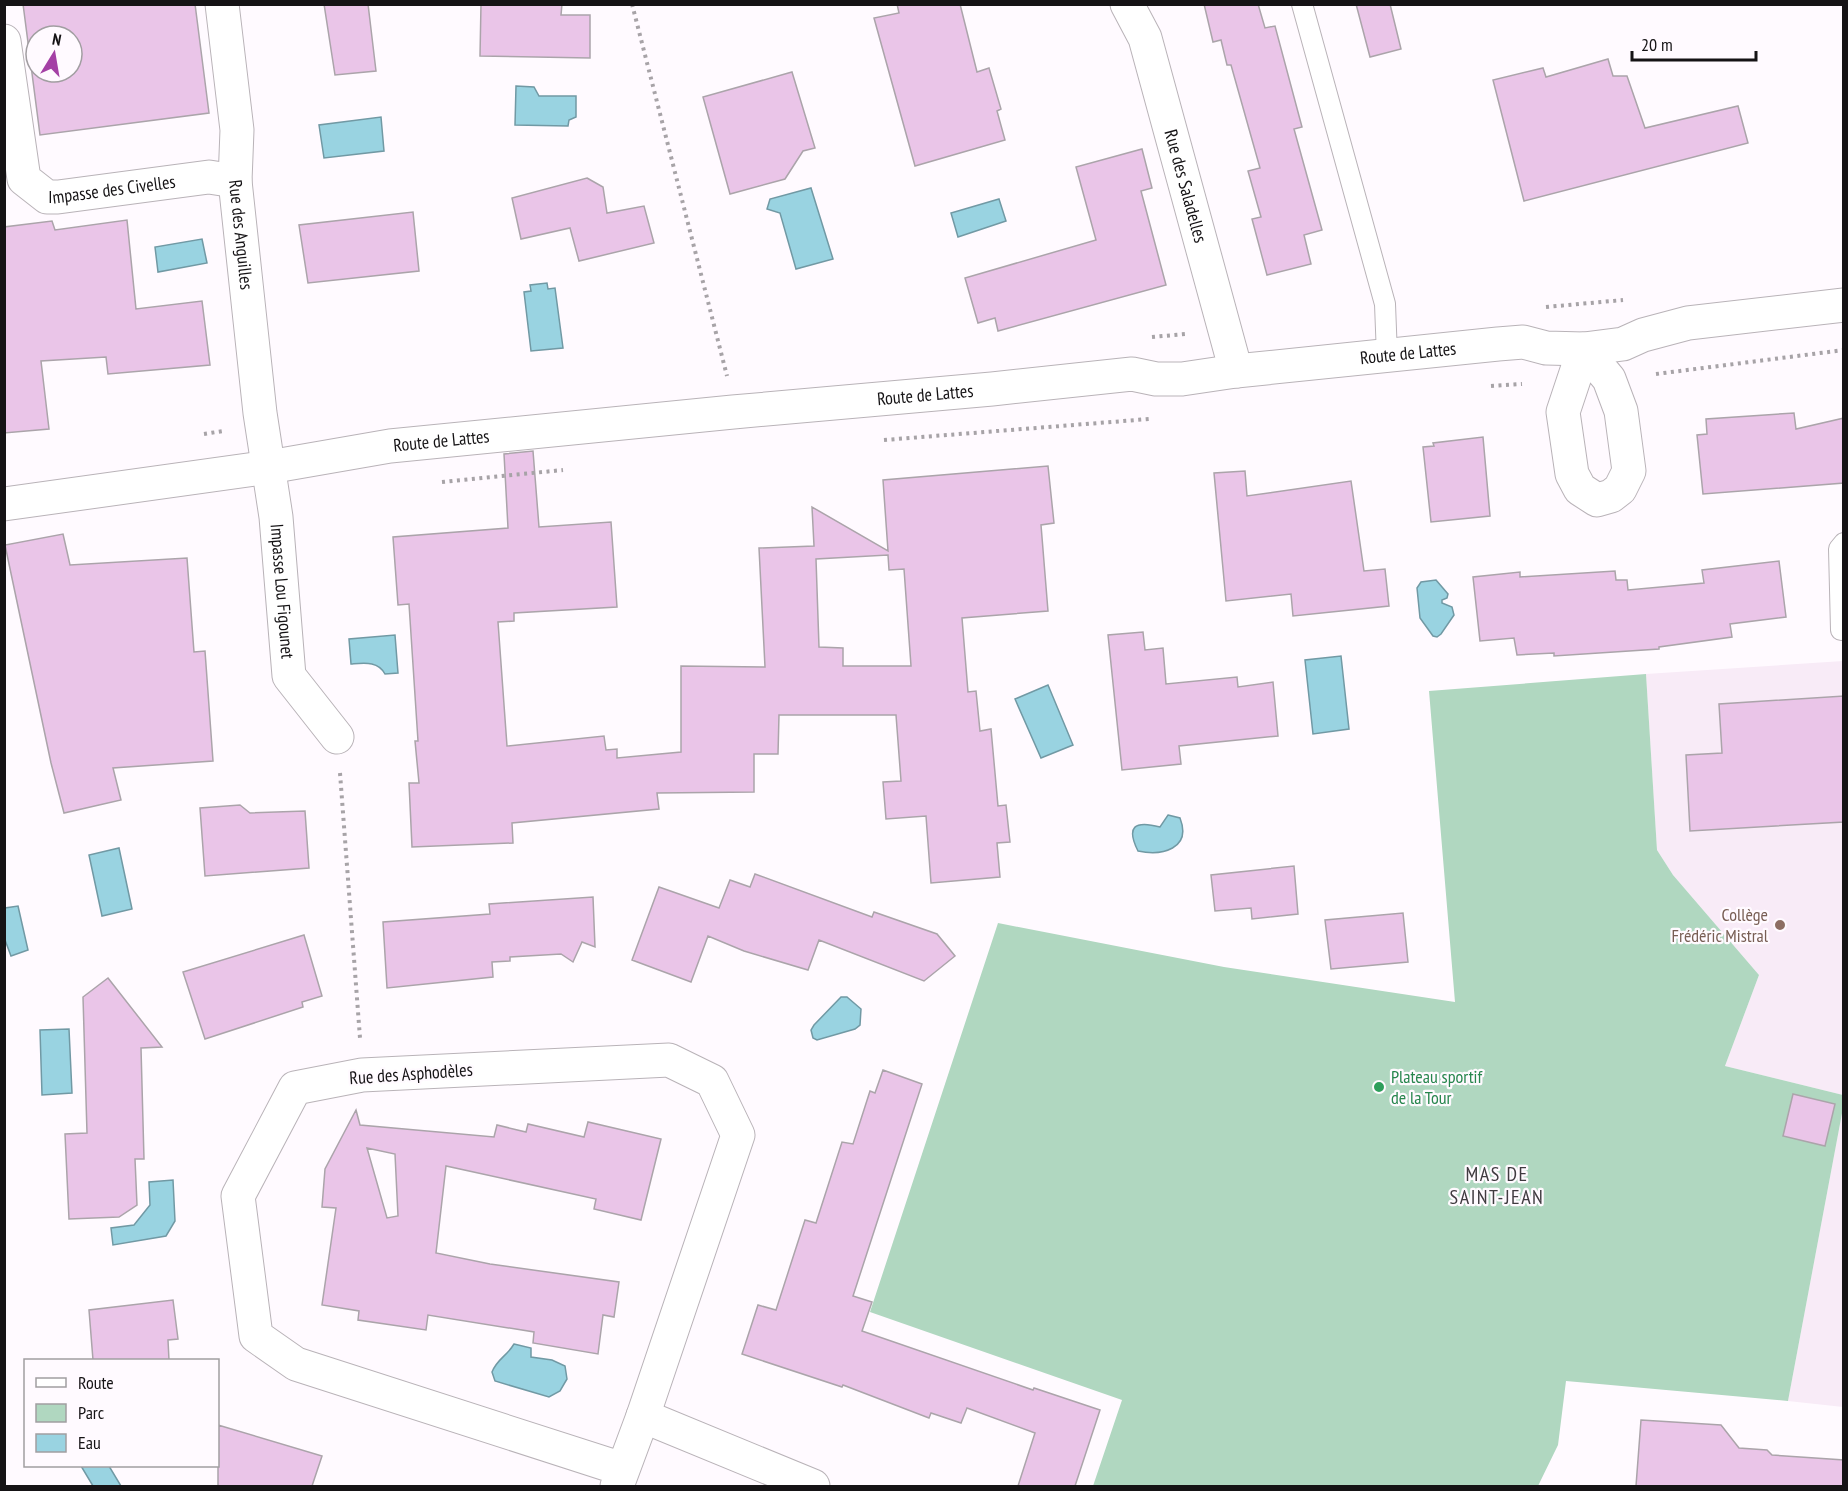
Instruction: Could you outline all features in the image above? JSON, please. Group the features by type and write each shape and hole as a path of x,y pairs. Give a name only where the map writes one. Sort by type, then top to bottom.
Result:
{"street":[{"name":"Rue des Anguilles","path":"222,4 237,129 234,160 235,181 260,413 269,467"},
{"name":"Rue des Saladelles","path":"1127,4 1145,38 1236,371"},
{"name":"Impasse des Civelles","path":"4,41 24,179 47,196 58,197 209,177 235,181"},
{"name":"Route de Lattes","path":"4,504 269,467 390,446 1132,374 1156,379 1182,379 1236,371 1523,342 1546,348 1584,349 1623,344 1643,335 1688,323 1844,305"},
{"path":"1584,349 1609,379 1621,411 1629,471 1620,489 1611,496 1597,500 1580,489 1572,474 1563,412 1584,349"},
{"name":"Impasse Lou Figounet","path":"269,467 276,517 289,676 338,737"},
{"name":"Rue des Asphodèles","path":"669,1060 712,1081 738,1135 643,1416 619,1478 296,1364 256,1336 238,1196 295,1088 362,1075 669,1060"},
{"path":"643,1416 813,1486"}],"lane":[{"path":"1302,4 1385,304 1387,356"},
{"path":"1841,630 1839,549 1844,543"}],"path":[{"path":"632,4 727,377 733,412"},
{"path":"1612,388 1635,376 1844,350"},
{"path":"1483,387 1543,382 1554,383 1571,390"},
{"path":"874,441 1152,419"},
{"path":"439,483 569,470"},
{"path":"338,737 362,1075"}],"shaded area":[{"name":"Collège Frédéric Mistral","path":"1843,661 1843,1095 1725,1066 1759,975 1673,875 1657,850 1646,674"},
{"path":"1843,1108 1843,1407 1788,1401"}],"green space":[{"name":"Plateau sportif de la Tour","path":"1646,674 1657,850 1673,875 1759,975 1725,1066 1843,1095 1843,1108 1788,1401 1566,1381 1558,1445 1538,1486 1093,1486 1122,1400 870,1312 998,923 1224,967 1455,1002 1429,691"}],"water":[{"path":"516,86 534,87 539,96 576,96 576,117 569,120 568,126 515,125"},
{"path":"381,117 384,151 324,158 319,125"},
{"path":"811,188 833,259 796,269 780,213 767,209 770,199"},
{"path":"999,199 1006,221 958,237 951,213"},
{"path":"202,239 207,263 158,272 155,247"},
{"path":"547,283 548,289 555,288 563,348 531,351 524,292 531,291 530,285"},
{"path":"1436,580 1448,594 1442,603 1452,607 1454,615 1437,637 1433,636 1420,618 1417,588 1421,582"},
{"path":"395,635 398,673 385,674 379,667 371,664 351,664 349,639"},
{"path":"1341,656 1349,729 1313,734 1305,660"},
{"path":"1048,685 1073,745 1041,758 1015,699"},
{"path":"1168,815 1180,818 1183,829 1178,843 1165,851 1138,851 1133,836 1135,827 1144,824 1160,827"},
{"path":"119,848 132,909 102,916 89,855"},
{"path":"18,906 28,950 11,956 5,940 5,908"},
{"path":"841,997 847,997 861,1009 860,1025 855,1029 817,1040 813,1038 811,1030 814,1025"},
{"path":"69,1029 72,1093 42,1095 40,1030"},
{"path":"173,1180 175,1221 166,1236 113,1245 111,1228 134,1225 150,1205 149,1182"},
{"path":"514,1344 531,1348 531,1357 552,1360 565,1366 567,1379 560,1391 549,1397 495,1381 492,1372 494,1368"},
{"path":"82,1467 110,1467 121,1486 93,1486"}],"building":[{"path":"23,4 195,4 209,113 40,135 33,84 84,84 84,24 26,24"},
{"path":"324,4 368,4 376,71 335,75"},
{"path":"481,4 562,4 561,15 590,15 590,58 480,56"},
{"path":"897,4 960,4 977,72 989,68 1001,109 997,111 1005,140 915,166 874,18 899,13"},
{"path":"1204,4 1258,4 1265,28 1275,26 1302,127 1294,129 1322,230 1304,235 1311,264 1267,275 1252,219 1261,217 1248,171 1260,168 1231,65 1227,65 1221,40 1213,42"},
{"path":"1356,4 1390,4 1401,49 1370,57"},
{"path":"1608,59 1613,76 1627,76 1645,128 1738,106 1748,143 1524,201 1493,80 1543,68 1546,77"},
{"path":"792,72 815,148 803,151 785,179 730,194 703,97"},
{"path":"1142,149 1152,188 1141,191 1166,285 998,331 995,318 978,323 965,278 1096,240 1076,167"},
{"path":"587,178 603,187 607,213 644,206 654,243 579,261 570,228 521,239 512,198"},
{"path":"413,212 419,271 308,283 299,225"},
{"path":"127,220 136,309 202,301 210,365 108,374 106,357 41,361 49,429 4,433 4,227 52,221 55,230"},
{"path":"1794,413 1796,429 1844,418 1844,483 1703,494 1697,435 1707,434 1706,419"},
{"path":"1483,437 1490,516 1431,522 1423,447 1434,446 1433,443"},
{"path":"533,451 539,527 611,522 617,607 514,613 514,621 498,622 507,746 604,736 606,750 617,749 617,758 681,752 681,666 765,667 759,548 814,546 812,507 888,551 883,480 1048,466 1054,523 1041,525 1048,611 962,618 968,692 976,691 980,731 991,729 998,806 1006,805 1010,842 997,843 1000,877 931,883 926,816 886,819 883,782 901,781 896,715 779,715 778,754 754,754 754,792 657,793 659,809 512,823 513,843 412,847 409,783 419,783 415,741 418,741 409,604 398,605 393,537 508,528 504,454","holes":["888,555 889,570 904,569 911,666 843,666 843,648 819,647 816,559"]},
{"path":"1245,471 1247,496 1351,481 1364,571 1385,569 1389,606 1293,616 1291,594 1226,601 1214,473"},
{"path":"63,534 70,565 187,558 194,652 205,651 213,761 113,768 121,800 64,813 51,763 5,545"},
{"path":"1779,561 1786,617 1730,624 1732,637 1659,647 1659,649 1554,656 1554,653 1517,655 1514,638 1480,641 1473,577 1520,572 1520,577 1615,571 1616,580 1627,580 1628,590 1704,583 1702,570"},
{"path":"1143,632 1145,650 1163,648 1166,684 1237,677 1238,687 1273,682 1278,736 1179,746 1181,764 1122,770 1108,635"},
{"path":"1844,696 1844,822 1690,831 1686,755 1722,753 1719,704"},
{"path":"240,805 250,813 305,811 309,868 205,876 200,808"},
{"path":"1294,866 1298,914 1252,919 1251,908 1215,911 1211,875"},
{"path":"755,874 872,917 874,912 937,934 955,956 924,981 819,940 808,970 744,951 708,936 691,982 632,960 659,887 719,908 730,880 750,887"},
{"path":"593,897 595,947 582,942 573,962 561,954 510,957 510,961 492,962 493,977 387,988 383,922 490,914 489,904"},
{"path":"1403,913 1408,962 1331,969 1325,920"},
{"path":"304,935 322,996 302,1002 303,1007 205,1039 183,972"},
{"path":"108,978 162,1047 141,1048 144,1159 135,1159 137,1205 119,1217 69,1219 65,1134 87,1133 83,997"},
{"path":"883,1070 922,1084 853,1296 872,1302 862,1331 1033,1390 1034,1388 1100,1410 1075,1486 1018,1486 1035,1433 967,1408 961,1423 931,1413 929,1418 843,1385 842,1387 742,1354 758,1305 776,1310 805,1220 816,1223 842,1142 853,1144 870,1091 875,1093"},
{"path":"1793,1094 1835,1104 1825,1146 1783,1136"},
{"path":"356,1110 360,1125 494,1137 497,1125 526,1132 528,1124 584,1137 588,1122 661,1139 641,1220 594,1209 596,1199 446,1166 436,1253 490,1264 619,1282 614,1317 603,1315 598,1354 533,1343 534,1332 428,1315 426,1330 358,1320 359,1311 322,1305 336,1208 322,1207 325,1169","holes":["367,1148 395,1154 398,1216 387,1218"]},
{"path":"173,1300 178,1339 168,1340 169,1359 93,1359 89,1310"},
{"path":"1641,1420 1721,1425 1739,1448 1767,1450 1772,1455 1844,1460 1844,1486 1636,1486"},
{"path":"219,1425 322,1456 312,1486 218,1486"}],"place":[{"name":"Collège Frédéric Mistral","path":"1780,925"},
{"name":"Plateau sportif de la Tour","path":"1379,1087"}],"district":[{"name":"MAS DE SAINT-JEAN","path":"1497,1186"}]}
